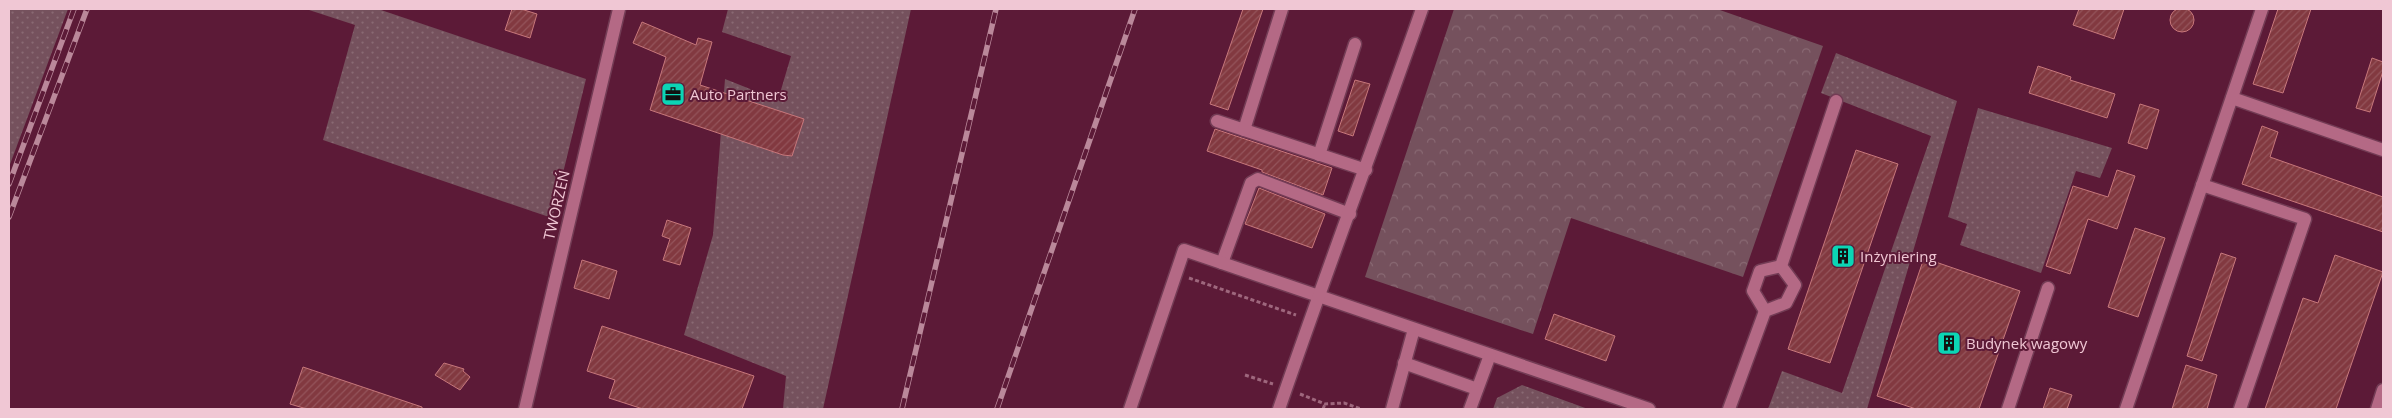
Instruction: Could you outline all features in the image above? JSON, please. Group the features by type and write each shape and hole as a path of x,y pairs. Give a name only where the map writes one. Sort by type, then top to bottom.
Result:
{"street":[{"name":"TWORZEŃ","path":"525,409 619,9"},
{"path":"1244,130 1282,9"},
{"path":"1279,409 1317,296 1350,214 1422,9"},
{"path":"2126,409 2262,9"},
{"path":"1319,155 1355,44"},
{"path":"2232,98 2383,150"},
{"path":"1781,266 1836,102"},
{"path":"1217,122 1366,170"},
{"path":"1222,263 1251,182 1258,179 1350,214"},
{"path":"2202,185 2305,219 2240,409"},
{"path":"1130,409 1184,250 1649,409"},
{"path":"1730,409 1765,312 1786,304 1795,285 1781,266"},
{"path":"1765,312 1753,291 1760,271 1781,266"},
{"path":"2008,409 2048,288"},
{"path":"1392,409 1414,329"},
{"path":"1470,409 1490,355"},
{"path":"1404,364 1477,389"},
{"path":"2377,409 2383,390"}],"path":[{"path":"1176,274 1310,319"},
{"path":"1245,375 1326,404 1344,403 1361,409"},
{"path":"1323,409 1326,404"}],"green space":[{"path":"9,9 68,9 9,167"},
{"path":"306,9 378,9 586,79 552,218 323,140 355,25"},
{"path":"728,9 911,9 823,409 783,409 786,376 684,335 713,235 725,79 778,100 791,56 722,32"},
{"path":"1454,9 1717,9 1823,46 1743,277 1571,218 1533,334 1365,277"},
{"path":"1836,53 1957,101 1867,409 1768,409 1782,371 1842,393 1931,136 1821,93"},
{"path":"1978,108 2112,148 2100,178 2076,171 2041,273 1960,245 1967,224 1948,217"},
{"path":"1522,385 1588,409 1493,409 1497,398"}],"building":[{"path":"2182,8 2190,12 2194,20 2190,28 2182,32 2174,28 2170,20 2174,12"},
{"path":"512,9 521,9 537,14 530,38 505,30"},
{"path":"1243,9 1263,9 1228,110 1210,104"},
{"path":"2079,9 2124,9 2114,39 2073,25"},
{"path":"2278,9 2311,9 2283,93 2253,84"},
{"path":"642,22 696,45 698,38 712,42 700,85 804,119 792,156 783,155 650,110 666,57 633,43"},
{"path":"2372,58 2383,62 2383,71 2370,112 2356,108"},
{"path":"2038,66 2071,77 2070,80 2115,94 2107,118 2029,93"},
{"path":"1355,80 1370,84 1353,136 1338,131"},
{"path":"2140,104 2159,110 2147,149 2128,143"},
{"path":"2262,126 2278,132 2270,157 2383,197 2383,232 2242,184"},
{"path":"1215,129 1332,168 1323,195 1262,172 1262,170 1207,151"},
{"name":"Inżyniering","path":"1856,150 1898,164 1830,363 1788,349"},
{"path":"2117,170 2135,176 2117,229 2088,219 2070,274 2046,266 2073,186 2108,197"},
{"path":"1259,188 1325,214 1312,248 1245,224"},
{"path":"667,220 691,228 680,265 663,260 670,239 662,236"},
{"path":"2135,228 2165,238 2138,317 2108,307"},
{"path":"2221,253 2236,258 2202,361 2187,356"},
{"path":"2335,255 2383,272 2336,409 2265,409 2303,298 2318,303"},
{"name":"Budynek wagowy","path":"1924,258 2020,291 1979,409 1916,409 1877,396"},
{"path":"582,260 617,271 609,299 574,288"},
{"path":"1554,314 1615,336 1606,361 1545,339"},
{"path":"602,326 754,376 742,409 643,409 609,398 615,380 587,371"},
{"path":"444,363 464,369 463,371 470,377 460,390 435,375"},
{"path":"2186,365 2217,375 2207,409 2172,409"},
{"path":"303,367 422,407 422,409 307,409 290,404"},
{"path":"2050,388 2072,395 2067,409 2043,409"}],"railway":[{"path":"9,184 74,9"},
{"path":"9,217 87,9"},
{"path":"902,409 996,9"},
{"path":"997,409 1135,9"}],"place":[{"name":"Auto Partners","path":"673,94"},
{"name":"Inżyniering","path":"1843,256"},
{"name":"Budynek wagowy","path":"1949,343"}]}
